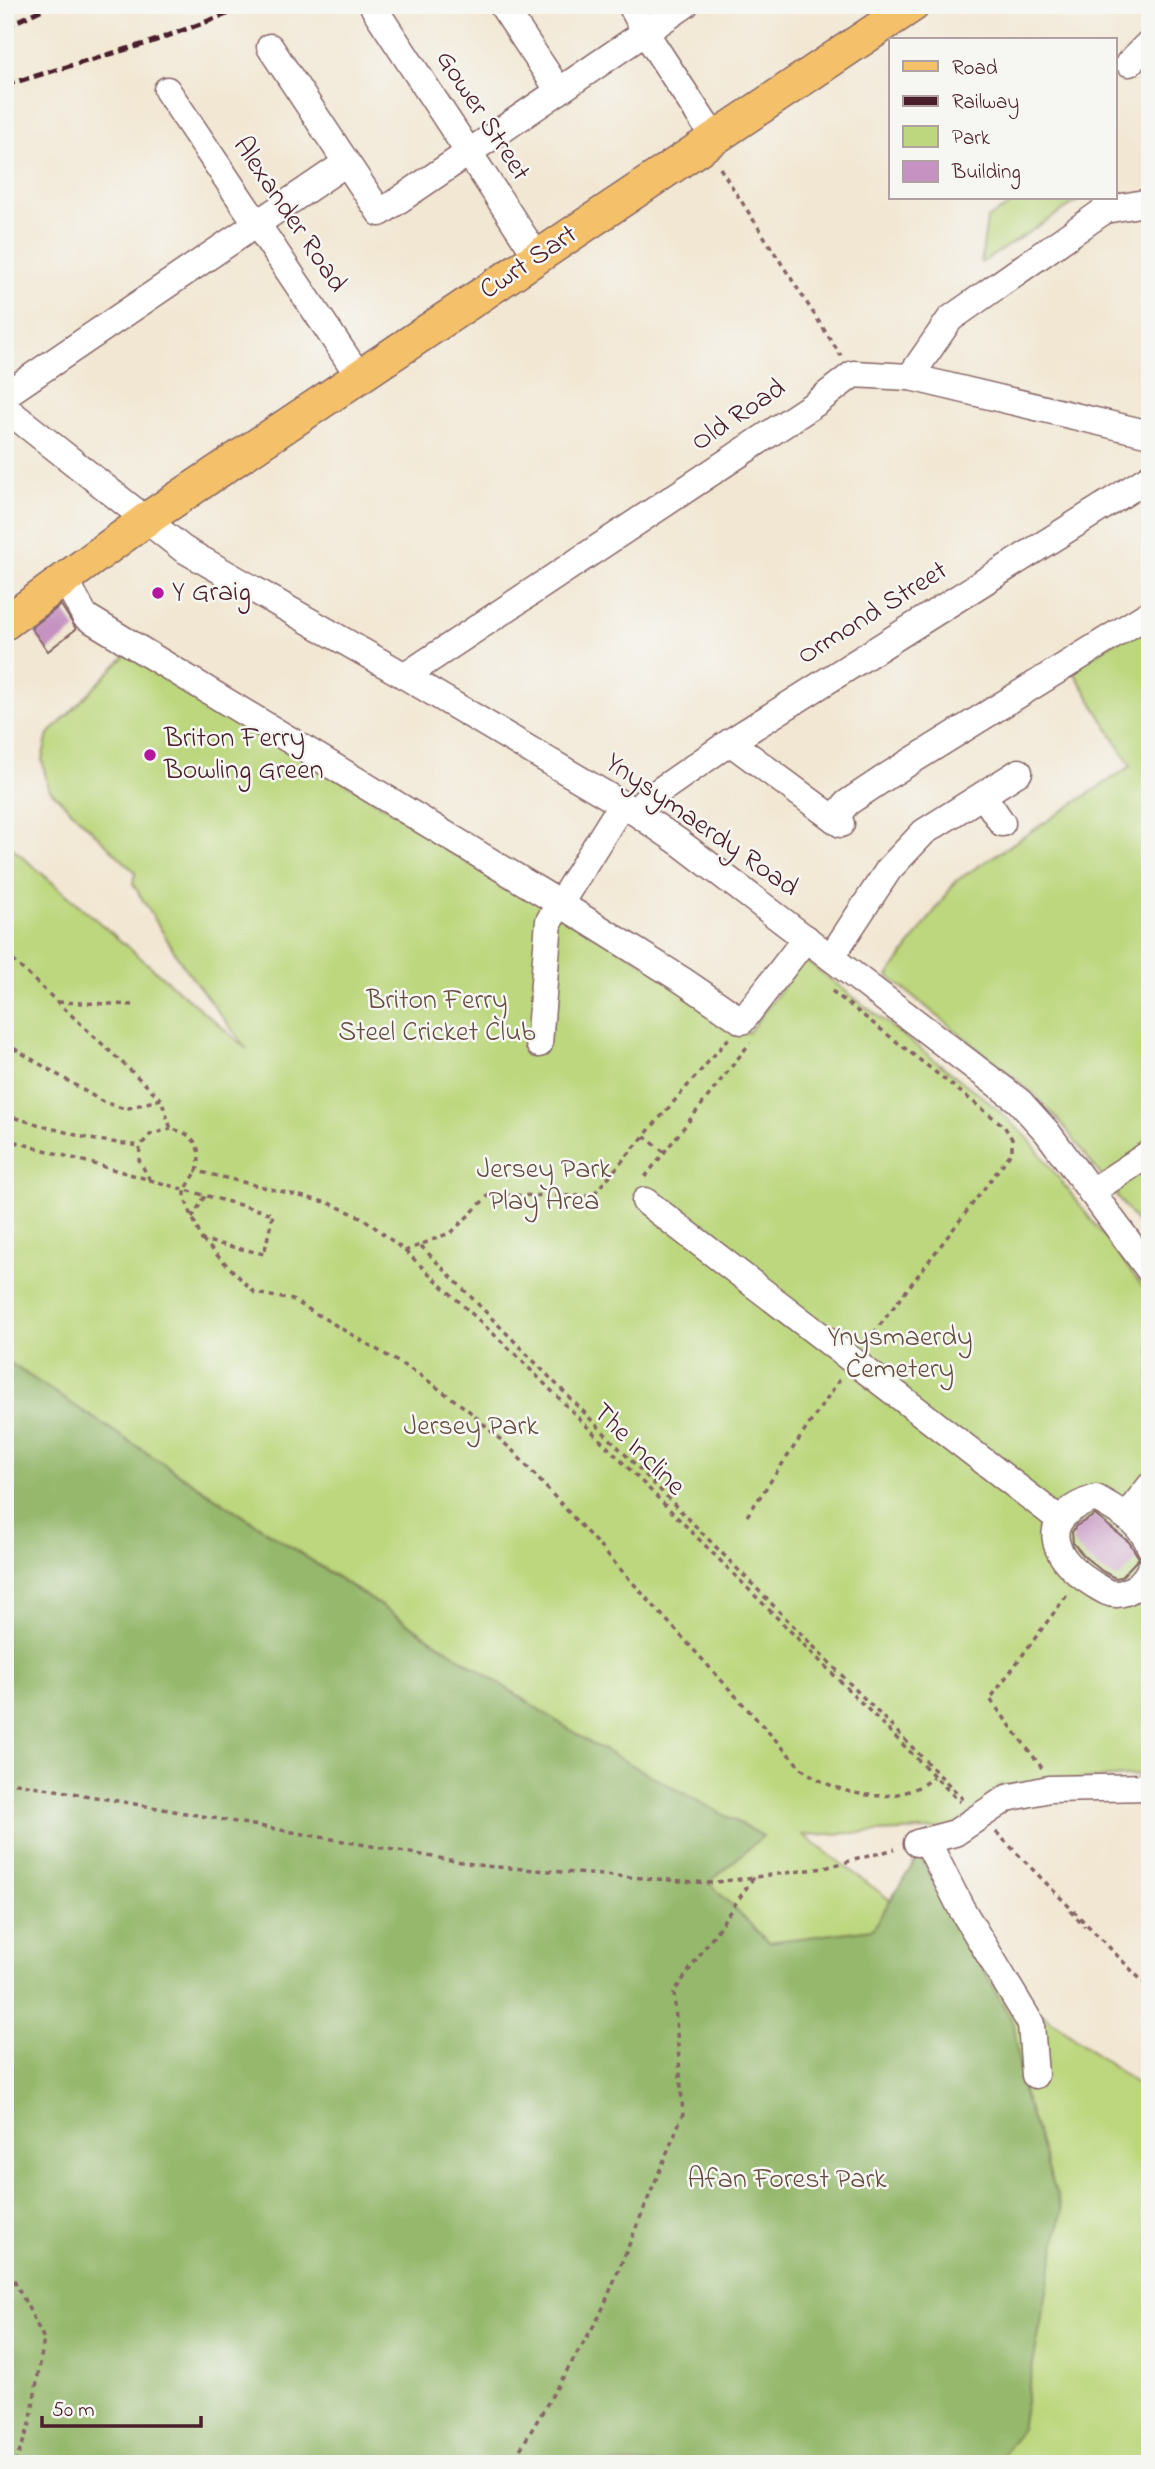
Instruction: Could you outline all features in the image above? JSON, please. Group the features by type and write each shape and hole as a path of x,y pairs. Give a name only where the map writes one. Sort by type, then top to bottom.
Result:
{"main road":[{"name":"Cwrt Sart","path":"5,623 144,521 538,258 897,9"}],"street":[{"path":"502,5 559,91"},
{"path":"632,5 645,32 709,139"},
{"path":"270,47 380,213 685,5"},
{"name":"Gower Street","path":"374,8 538,258"},
{"path":"1129,63 1150,43"},
{"name":"Alexander Road","path":"167,90 359,376"},
{"path":"5,395 346,163"},
{"path":"910,377 950,319 1105,210 1150,202"},
{"path":"853,374 910,377 1150,434"},
{"name":"Old Road","path":"405,676 805,411 853,374"},
{"name":"Ynysymaerdy Road","path":"5,408 113,492 144,521 183,549 629,808 806,938 1019,1101 1047,1132 1150,1271"},
{"name":"Ormond Street","path":"539,1044 549,921 558,903 629,808 1150,477"},
{"path":"64,578 85,616 682,979 749,1028 806,938"},
{"path":"730,742 838,822 846,803 1150,613"},
{"path":"831,957 889,869 924,832 1019,772"},
{"path":"983,795 1002,823"},
{"path":"1091,1192 1150,1153"},
{"path":"645,1201 1059,1519"},
{"path":"1126,1517 1150,1486"},
{"path":"1148,1577 1138,1586 1118,1594 1108,1593 1081,1576 1065,1564 1056,1544 1059,1519 1074,1505 1096,1498 1126,1517 1146,1535 1150,1547"},
{"path":"1035,2075 1031,2024 922,1842 955,1833 1007,1798 1049,1789 1150,1787"}],"path":[{"path":"709,139 728,181 853,374"},
{"path":"5,953 161,1099 171,1129"},
{"path":"747,1516 853,1360 1012,1152 1012,1139 1004,1126 829,989"},
{"path":"58,1002 136,1005"},
{"path":"405,1251 452,1232 489,1195 592,1196 644,1136 749,1028"},
{"path":"645,1201 640,1184 665,1153 749,1028"},
{"path":"5,1043 103,1102 125,1109 161,1099"},
{"path":"5,1115 89,1139 140,1146"},
{"path":"150,1180 139,1160 140,1146 151,1134 171,1129 187,1132 197,1143 201,1156 197,1171 186,1191 192,1218 202,1240 255,1293 293,1300 420,1374 468,1409 513,1451 801,1768 819,1782 869,1795 907,1794 933,1777"},
{"path":"644,1136 665,1153"},
{"path":"5,1139 274,1214 264,1254 202,1240"},
{"name":"The Incline","path":"197,1171 330,1203 363,1218 405,1251 517,1356 951,1796 981,1817"},
{"path":"192,1218 205,1196"},
{"path":"421,1246 1150,1989"},
{"path":"1046,1774 990,1699 1081,1576"},
{"path":"5,1781 484,1866 709,1882 824,1868 922,1842"},
{"path":"981,1817 1085,1927"},
{"path":"507,2464 518,2454 600,2315 683,2114 674,1992 754,1877"},
{"path":"5,2262 44,2339 30,2424 15,2464"}],"green space":[{"path":"1019,200 1079,200 981,263 987,219"},
{"path":"1150,619 1150,1240 1062,1124 1033,1093 888,976 956,881 1131,766 1072,669"},
{"path":"129,652 686,989 748,1033 804,959 989,1102 1027,1137 1150,1296 1150,1774 1000,1786 983,1804 951,1829 803,1835 1150,2094 1150,2464 13,2464 752,1831 587,1741 5,1360 5,842 247,1049 184,967 133,884 135,872 48,788 42,759 48,735"},
{"name":"Afan Forest Park","path":"5,1360 587,1741 763,1836 709,1883 768,1942 872,1929 919,1855 1014,2024 1022,2088 1062,2211 1021,2428 997,2464 5,2464"}],"building":[{"path":"61,605 76,629 48,651 31,628"},
{"path":"1095,1515 1129,1542 1139,1558 1121,1577 1115,1578 1102,1571 1073,1543 1072,1532 1076,1526"}],"railway":[{"path":"5,14 24,5"},
{"path":"5,27 51,5"},
{"path":"5,85 151,42 252,5"}],"place":[{"name":"Y Graig","path":"158,593"},
{"name":"Briton Ferry Bowling Green","path":"150,755"}],"park label":[{"name":"Briton Ferry Steel Cricket Club","path":"437,1017"},
{"name":"Jersey Park Play Area","path":"544,1186"},
{"name":"Ynysmaerdy Cemetery","path":"900,1354"},
{"name":"Jersey Park","path":"471,1427"}]}
